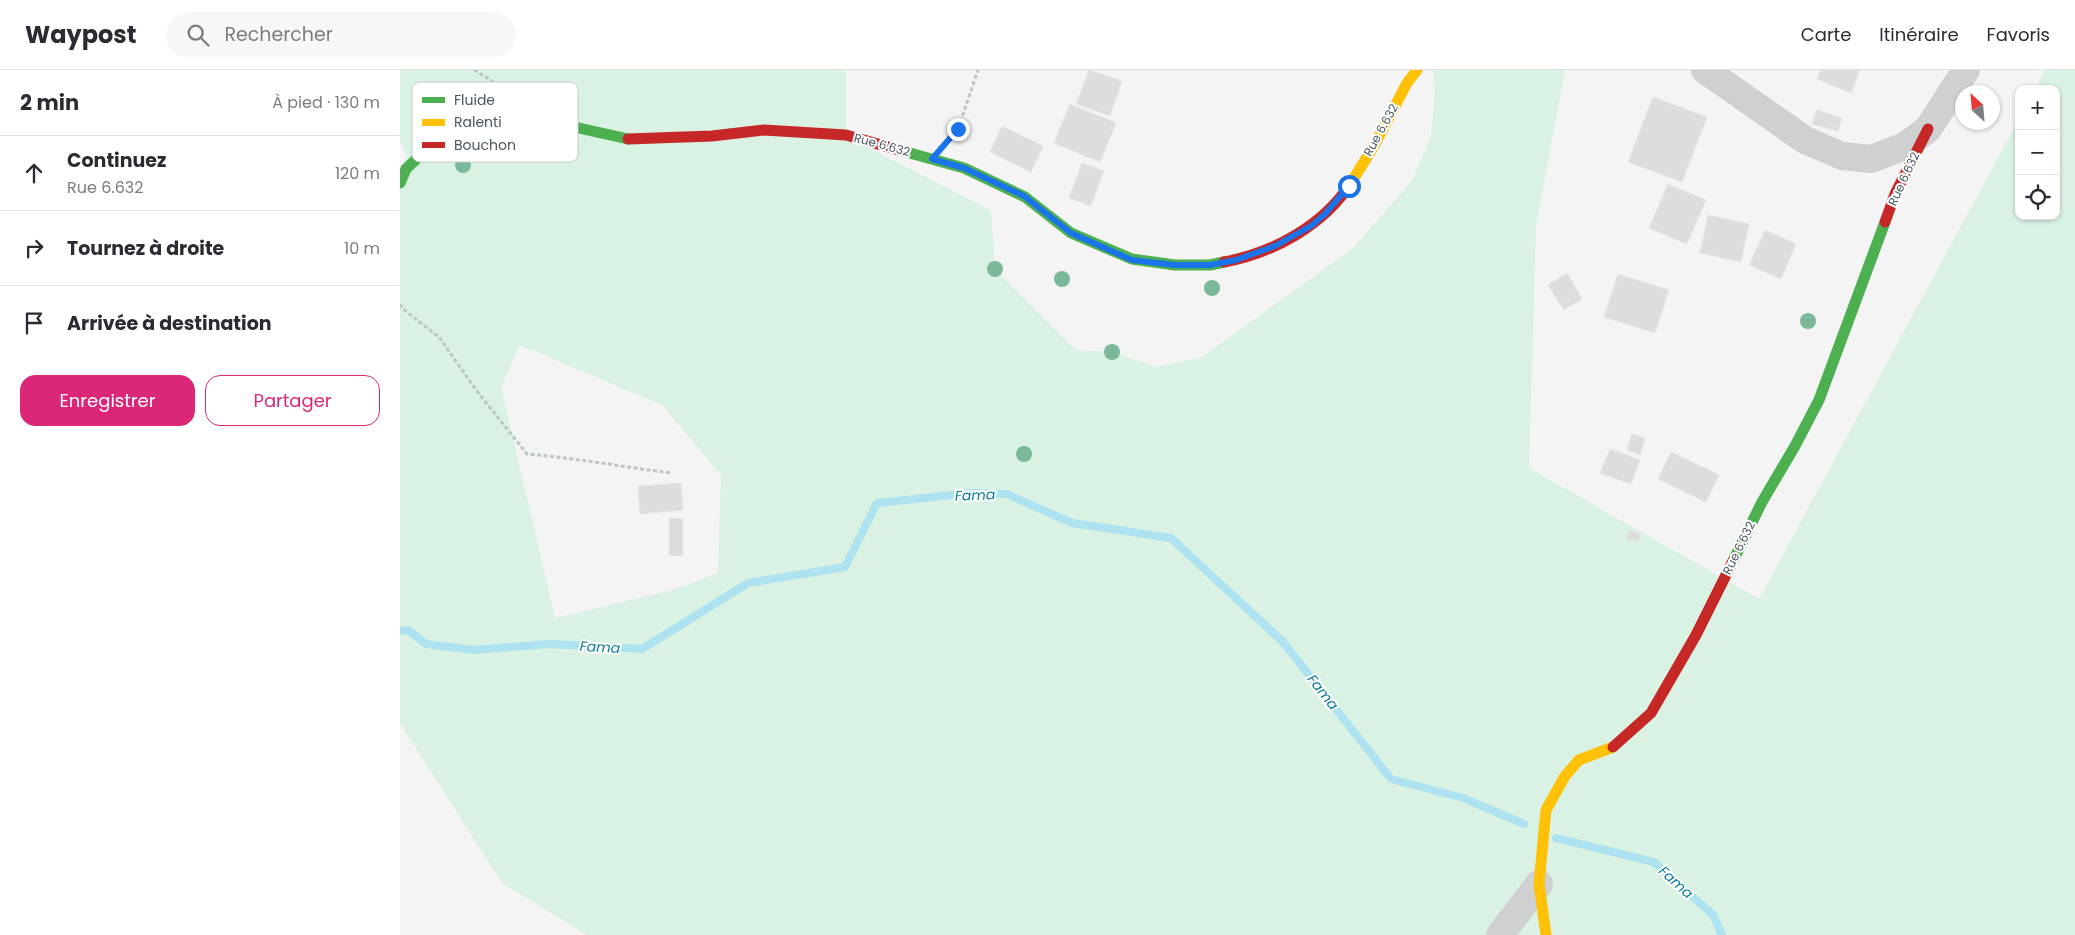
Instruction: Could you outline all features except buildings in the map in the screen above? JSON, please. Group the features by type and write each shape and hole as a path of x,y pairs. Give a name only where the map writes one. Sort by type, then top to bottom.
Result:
{"street":[{"name":"Rue 6.632","path":"578,128 627,139 712,136 764,130 846,136 964,168 1024,196 1071,233 1132,260 1175,265 1210,265 1236,260 1275,246 1311,226 1325,214 1349,186 1416,70"},
{"name":"Rue 6.632","path":"1705,70 1805,140 1842,156 1871,159 1905,146 1928,129"},
{"name":"Rue 6.632","path":"1546,935 1539,884 1546,810 1565,776 1579,760 1616,746 1651,713 1696,635 1762,502 1819,400 1895,194 1928,129 1966,70"},
{"name":"Rue 6.632","path":"400,183 406,169 413,162"},
{"path":"1500,935 1539,884"}],"path":[{"path":"932,159 958,129 978,70"},
{"path":"400,304 403,309 439,337 476,390 527,454 574,458 608,466 672,473"}],"green space":[{"path":"400,70 846,70 846,136 991,211 995,269 1076,350 1112,352 1156,367 1202,357 1353,248 1412,181 1431,136 1435,91 1433,70 1565,70 1536,225 1529,468 1759,599 2015,126 2015,220 2060,220 2060,85 2037,85 2045,70 2075,70 2075,935 587,935 502,883 400,723 400,174 407,156 400,141","holes":["520,345 662,405 721,475 718,573 673,590 555,618 501,387"]}],"waterway":[{"name":"Fama","path":"400,631 408,630 426,644 473,650 549,644 642,649 748,583 845,567 877,503 971,493 1007,494 1072,523 1171,538 1283,642 1391,779 1463,798 1524,824"},
{"name":"Fama","path":"1556,838 1654,862 1713,915 1722,935"}],"traffic: fast":[{"path":"578,128 628,139"},
{"path":"899,150 964,168 1025,197 1071,233 1132,259 1175,265 1210,265 1224,262"},
{"path":"400,183 406,169 413,162"},
{"path":"1733,561 1762,502 1819,400 1885,222"}],"traffic: slow":[{"path":"1351,183 1375,144 1407,83 1417,70"},
{"path":"1546,935 1539,884 1546,810 1565,776 1579,760 1613,747"}],"traffic: jam":[{"path":"1885,222 1895,194 1928,129"},
{"path":"628,139 712,136 764,130 846,135 899,150"},
{"path":"1224,262 1261,252 1295,235 1311,225 1326,212 1351,183"},
{"path":"1613,747 1651,713 1696,635 1733,561"}],"route":[{"path":"958,129 932,159 964,168 1024,196 1071,233 1132,260 1175,265 1210,265 1236,260 1275,246 1311,226 1325,214 1349,186"}]}
